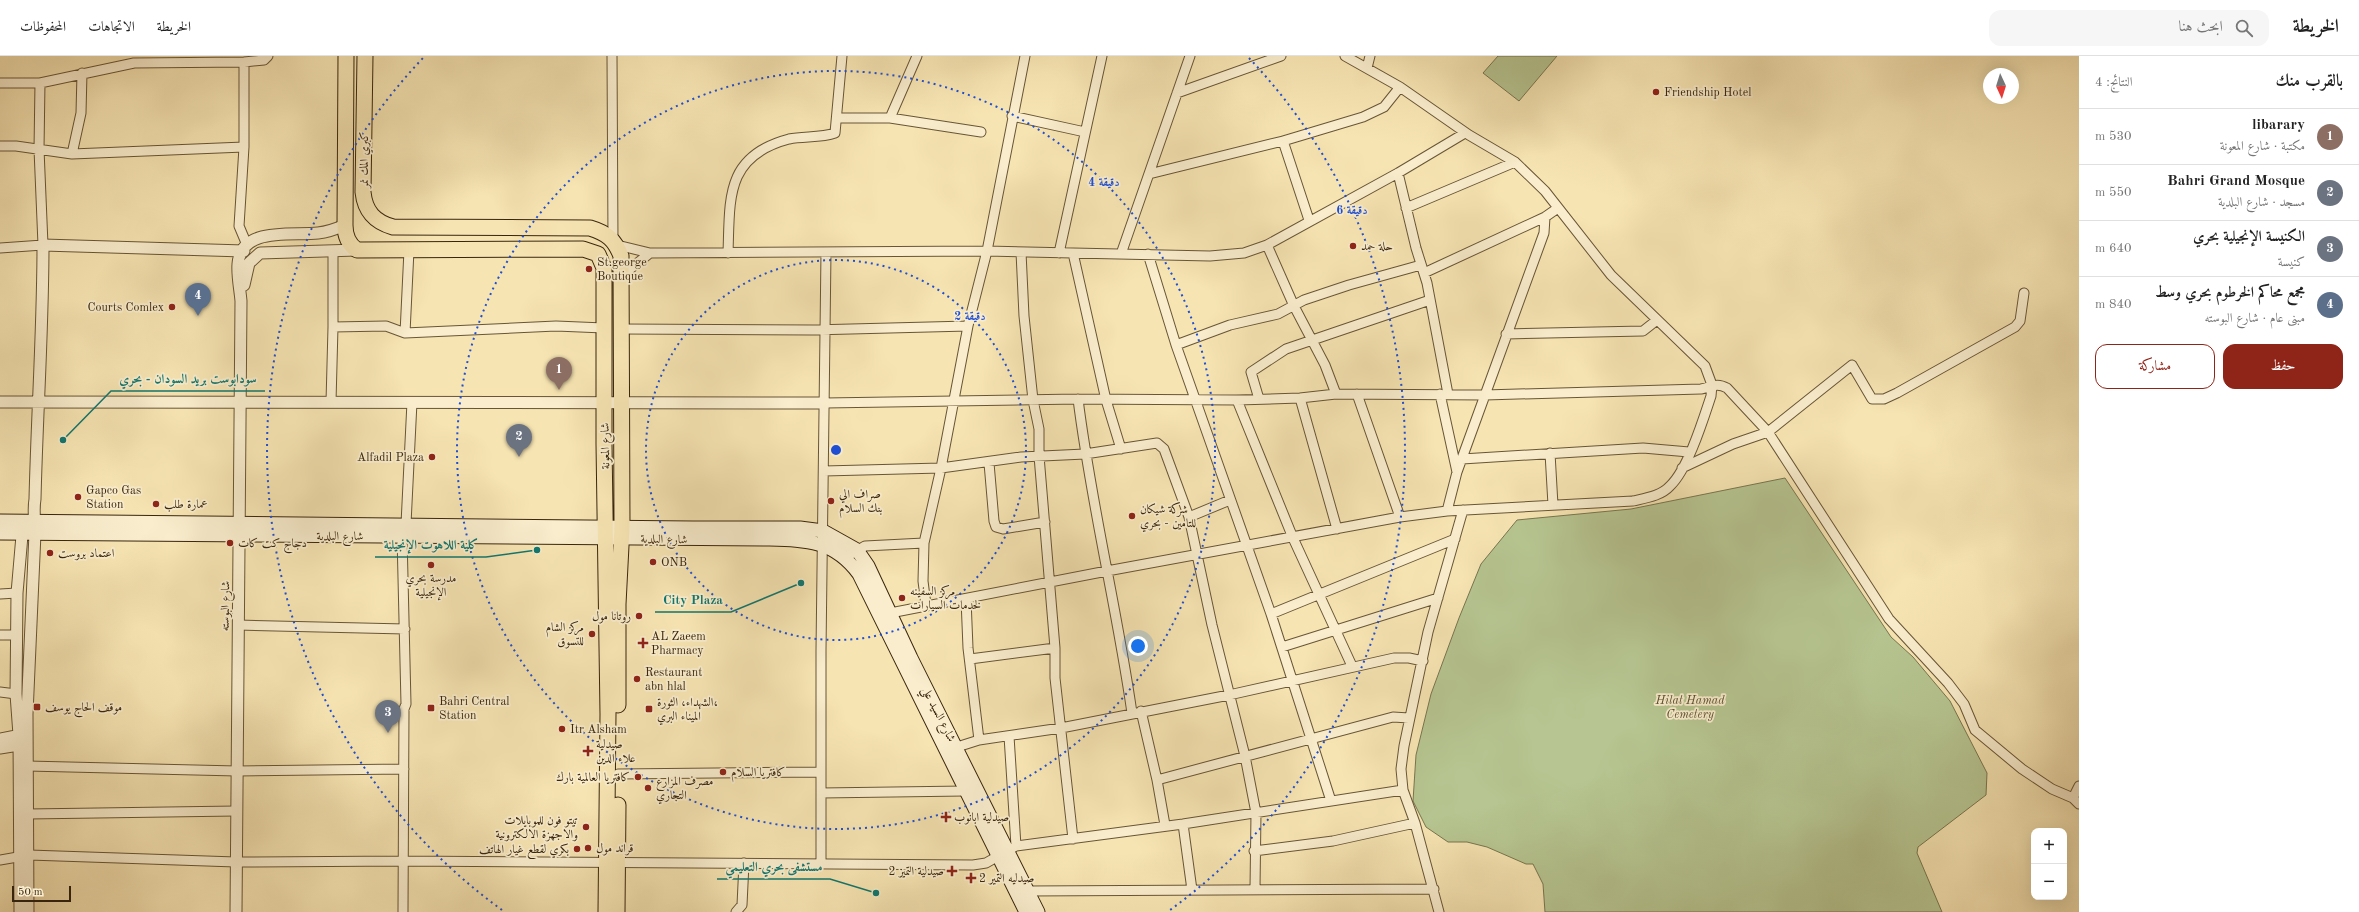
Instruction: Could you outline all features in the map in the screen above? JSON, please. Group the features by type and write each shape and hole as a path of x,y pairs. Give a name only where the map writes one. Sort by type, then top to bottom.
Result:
{"highway":[{"name":"كبري المك نمر","path":"345,225 346,56"},
{"name":"كبري المك نمر","path":"365,56 364,198 374,218 385,225"},
{"path":"345,225 347,240 357,250"},
{"path":"385,225 415,228 590,228 601,231 615,243"},
{"path":"381,251 387,246 390,239 389,231 385,225"},
{"name":"شارع المعونة","path":"615,243 621,256 621,402 613,532 608,708 612,862 617,912"},
{"name":"شارع المعونة","path":"357,250 592,251 601,258 604,268 604,402 613,532 618,774 612,862 606,912"}],"main road":[{"name":"شارع البلدية","path":"0,520 29,524 92,528 613,532 693,534 809,541 823,546"},
{"name":"شارع البلدية","path":"0,533 29,524"},
{"name":"شارع البلدية","path":"693,534 800,528 823,531"},
{"name":"شارع السيد علي","path":"823,531 857,550 868,566 885,614 966,791 1007,851 1026,912"},
{"name":"شارع السيد علي","path":"823,546 844,558 859,574 885,614 957,747 1038,912"}],"street":[{"path":"0,83 40,83 134,63 244,62 264,60 268,56"},
{"path":"612,56 615,243 650,253 987,251 1224,255 1244,253 1267,245 1309,220 1398,173 1465,133"},
{"path":"728,253 730,203 742,167 753,155 770,145 790,139 835,133 842,56"},
{"path":"890,118 917,56"},
{"path":"926,605 923,581 924,543 941,468 968,326 987,251 1012,116 1025,56"},
{"path":"1059,253 1102,56"},
{"path":"1122,254 1190,56"},
{"path":"1177,93 1281,56"},
{"path":"885,614 926,605 966,599 1107,571 1293,538 1400,517 1447,510 1633,501 1649,497 1670,487 1682,468 1704,417 1711,396 1712,385 1705,366 1700,359 1611,275 1536,181 1515,162 1465,133 1400,87 1345,56"},
{"path":"1367,68 1370,56"},
{"path":"241,301 238,264 245,248 239,226 244,147 244,62"},
{"path":"72,154 82,114 82,73"},
{"path":"20,912 28,814 27,766 16,694 17,593 35,498 37,403 43,317 43,245 39,149 40,83"},
{"path":"1149,174 1283,141 1375,113 1384,107 1400,87"},
{"path":"1012,116 1085,132"},
{"path":"837,118 890,118 981,132"},
{"path":"1283,141 1309,220"},
{"path":"0,146 39,149 72,154 244,147"},
{"path":"1406,208 1515,162"},
{"path":"1398,173 1430,300 1457,472"},
{"path":"1176,345 1230,325 1278,314 1304,300 1349,285 1422,269 1545,217 1558,208"},
{"path":"1447,510 1457,472 1544,233 1545,217"},
{"path":"0,248 43,245 245,248 264,236 323,233 345,225"},
{"path":"1267,245 1294,306 1313,339 1336,394"},
{"path":"241,301 249,263 260,253 357,250"},
{"path":"405,333 410,250"},
{"path":"332,402 333,251"},
{"path":"821,863 820,772 826,252"},
{"path":"1021,252 1024,316 1033,400 1039,429 1039,456 1055,648 1055,678 1074,839"},
{"path":"622,287 630,269 650,253"},
{"path":"1073,253 1106,400 1121,449"},
{"path":"1148,254 1176,345 1271,614 1309,739 1331,801"},
{"path":"1682,468 1733,444 1768,432 1852,365 1872,399 1884,399 1896,393 2015,327 2020,321 2024,293"},
{"path":"1259,399 1251,372 1286,349 1430,300"},
{"name":"شارع البوسته","path":"236,912 241,301"},
{"path":"1506,334 1643,331 1657,320"},
{"path":"333,327 386,326 405,333 556,326 604,328"},
{"path":"622,329 968,326"},
{"path":"0,402 825,403 953,402 1078,398 1106,400 1237,400 1300,398 1336,394 1485,395 1701,389 1716,384 1727,388 1768,432 1889,619 1948,683 1964,704 1976,730 2022,769 2052,789 2076,801 2079,786"},
{"path":"1357,394 1400,517"},
{"path":"1078,398 1085,454 1126,665 1137,712 1157,780 1165,825"},
{"path":"1300,398 1336,529"},
{"path":"1237,400 1293,538 1321,595 1352,666"},
{"path":"403,912 404,709 406,704 404,530 412,402"},
{"path":"824,471 941,468 1039,456 1085,454 1158,443 1164,449 1190,517 1212,625 1245,756 1256,813 1254,851 1255,888"},
{"path":"1462,459 1657,448 1689,452"},
{"path":"1550,453 1553,505"},
{"path":"989,463 994,520 996,527 1003,529 1045,522"},
{"path":"1190,517 1230,500"},
{"path":"1439,912 1434,888 1415,823 1403,790 1401,769 1409,718 1423,661 1428,632 1463,510"},
{"path":"28,912 24,855 23,739 29,524"},
{"path":"1271,614 1321,595 1454,539"},
{"path":"844,558 865,546 880,544 924,543"},
{"path":"0,594 17,593"},
{"path":"1282,647 1438,598"},
{"path":"966,599 970,659 979,740"},
{"path":"238,625 405,629"},
{"path":"0,635 17,635"},
{"path":"970,659 1055,648"},
{"path":"957,747 979,740 1060,728 1229,695 1352,666 1394,658 1409,658 1423,661"},
{"path":"0,692 16,694"},
{"path":"1157,780 1393,716 1409,718"},
{"path":"1007,851 1008,736"},
{"path":"0,739 23,739"},
{"path":"0,748 23,739"},
{"path":"27,766 237,771 404,769"},
{"path":"618,774 820,772"},
{"path":"0,860 24,855 236,862 403,861 973,864 986,863 1007,851 1074,839 1165,825 1183,824 1403,790"},
{"path":"821,793 966,791"},
{"path":"28,814 236,811"},
{"path":"1254,851 1333,841 1415,823"},
{"path":"1183,824 1192,890"},
{"path":"736,912 742,906 744,863"},
{"path":"1027,891 1255,888 1434,888"}],"green space":[{"path":"1498,56 1557,56 1519,101 1483,73"},
{"name":"Hilat Hamad Cemetery","path":"1785,478 1891,637 1913,657 1950,701 1987,773 1986,795 1918,847 1917,853 1942,912 1545,912 1543,884 1533,864 1526,864 1487,847 1467,842 1448,842 1426,827 1413,801 1416,755 1431,694 1481,564 1517,520 1631,509"}],"place":[{"name":"Friendship Hotel","path":"1656,92"},
{"name":"حلة حمد","path":"1353,246"},
{"name":"St.george Boutique","path":"589,269"},
{"name":"Courts Comlex","path":"172,307"},
{"name":"مجمع محاكم الخرطوم بحري وسط","path":"198,316"},
{"name":"libarary","path":"559,390"},
{"name":"سودابوست بريد السودان - بحري","path":"63,440"},
{"name":"Alfadil Plaza","path":"432,457"},
{"name":"Bahri Grand Mosque","path":"519,457"},
{"name":"Gapco Gas Station","path":"78,497"},
{"name":"صراف الي بنك السلام","path":"831,501"},
{"name":"عمارة طلب","path":"156,504"},
{"name":"شركة شيكان للتامين - بحري","path":"1132,516"},
{"name":"دجاج كت كات","path":"230,543"},
{"name":"كلية اللاهوت الإنجيلية","path":"537,550"},
{"name":"اعتماد بروست","path":"50,553"},
{"name":"ONB","path":"653,562"},
{"name":"مدرسة بحري الإنجيلية","path":"431,565"},
{"name":"City Plaza","path":"801,583"},
{"name":"مركز السفينه لخدمات السيارات","path":"902,598"},
{"name":"روتانا مول","path":"639,616"},
{"name":"مركز الشام للتسوق","path":"592,634"},
{"name":"AL Zaeem Pharmacy","path":"643,643"},
{"name":"Restaurant abn hlal","path":"637,679"},
{"name":"موقف الحاج يوسف","path":"37,707"},
{"name":"Bahri Central Station","path":"431,708"},
{"name":"الشهداء، الثورة، الميناء البري","path":"649,709"},
{"name":"Itr Alsham","path":"562,729"},
{"name":"الكنيسة الإنجيلية بحري","path":"388,733"},
{"name":"صيدلية علاء الدين","path":"588,751"},
{"name":"كافتريا السلام","path":"723,772"},
{"name":"كافتريا العالمية بارك","path":"638,777"},
{"name":"مصرف المزارع التجاري","path":"648,788"},
{"name":"صيدلية ابانوب","path":"946,817"},
{"name":"تيتو فون للموبايلات والاجهزة الالكترونية","path":"586,827"},
{"name":"قراند مول","path":"588,848"},
{"name":"بكري لقطع غيار الهاتف","path":"577,849"},
{"name":"صيدلية التميز 2","path":"952,871"},
{"name":"صيدليه التمير 2","path":"971,878"},
{"name":"مستشفى بحري التعليمي","path":"876,893"}]}
